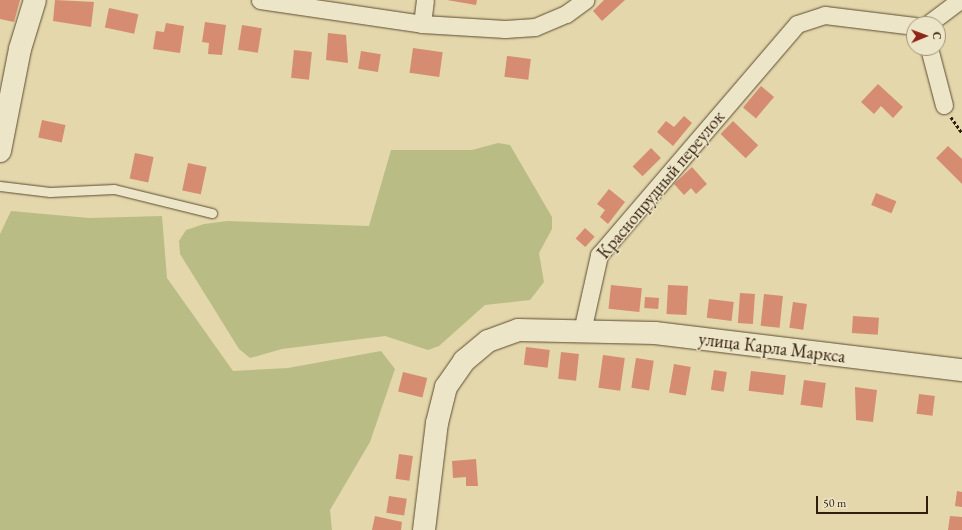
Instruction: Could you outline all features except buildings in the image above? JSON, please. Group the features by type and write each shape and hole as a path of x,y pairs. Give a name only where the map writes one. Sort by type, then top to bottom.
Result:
{"street":[{"path":"0,151 20,50 35,0"},
{"path":"260,0 422,24 505,30 534,27 566,14 585,0"},
{"path":"422,24 425,0"},
{"path":"939,16 960,0"},
{"name":"Краснопрудный переулок","path":"582,331 599,255 797,24 825,15 906,25"},
{"path":"931,56 944,105"},
{"path":"424,530 437,423 446,387 464,361 488,341 518,330 582,331"},
{"name":"улица Карла Маркса","path":"582,331 655,333 962,370"}],"lane":[{"path":"0,186 50,192 114,189 212,213"}],"green space":[{"path":"498,143 510,145 552,217 552,229 539,253 544,282 530,300 485,305 439,346 428,350 385,336 282,349 250,358 239,349 180,254 179,241 186,230 204,224 227,221 369,226 391,150 472,150"},
{"path":"11,211 89,218 162,216 167,278 233,371 288,368 381,351 395,369 370,442 330,510 332,530 0,530 0,234"}]}
